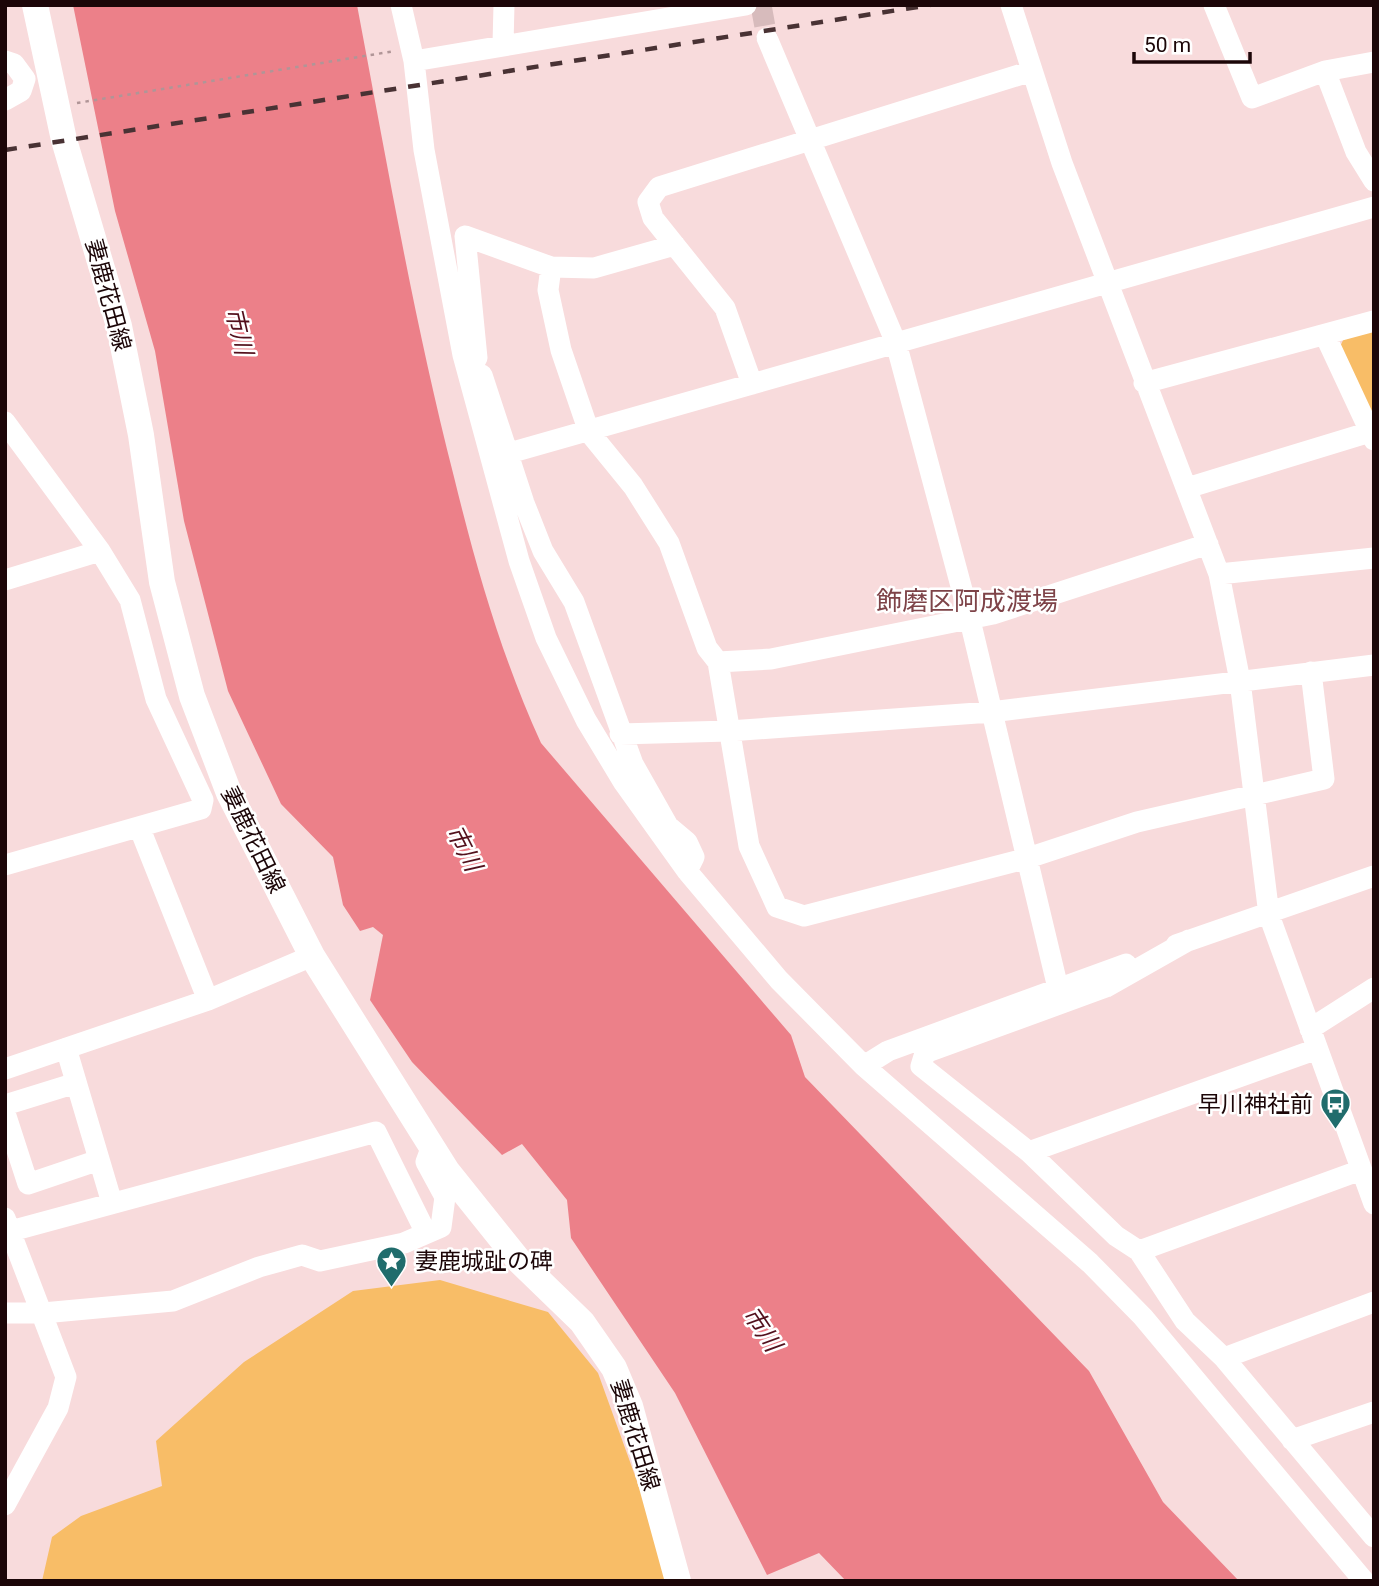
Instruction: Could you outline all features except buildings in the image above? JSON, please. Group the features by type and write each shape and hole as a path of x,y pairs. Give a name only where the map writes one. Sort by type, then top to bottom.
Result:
{"main road":[{"name":"妻鹿花田線","path":"35,5 64,140 119,326 141,435 162,582 181,660 229,793 312,956 432,1146 475,1210 520,1262 582,1322 614,1368 630,1406 678,1581"}],"street":[{"path":"401,5 413,55 424,150 519,561 546,638 592,731 624,783 687,871 779,980 864,1066 1090,1263 1134,1308 1364,1581"},
{"path":"503,44 504,5"},
{"path":"413,55 503,44 746,5"},
{"path":"1012,5 1062,163 1219,574 1240,681 1269,915 1374,1204"},
{"path":"1214,5 1252,98 1325,71 1374,62"},
{"path":"766,38 896,342 969,616 1058,988"},
{"path":"5,61 14,64 25,79 21,90 5,100"},
{"path":"752,384 725,308 653,218 648,202 660,187 1032,71"},
{"path":"1325,71 1356,152 1374,181"},
{"path":"506,454 1374,206"},
{"path":"675,245 594,268 551,267 465,236 470,357 543,551 573,602 620,734 668,826 687,842 694,857 687,871"},
{"path":"551,267 548,289 556,326 589,432 634,486 669,543 707,648 718,662 749,846 777,907 804,916 1028,858 1137,822 1324,779 1311,672"},
{"path":"1144,383 1374,321"},
{"path":"1187,488 1372,436 1325,335"},
{"path":"5,422 100,551 130,600 156,699 203,800 201,809 139,829 5,865"},
{"path":"718,662 771,659 969,616 993,614 1208,544"},
{"path":"5,580 100,551"},
{"path":"1219,574 1374,558"},
{"path":"620,734 729,731 991,712 1374,665"},
{"path":"139,829 208,1000"},
{"path":"864,1066 888,1051 1189,940 1269,915 1374,876"},
{"path":"1189,940 1106,987 925,1053 921,1066 1028,1152 1116,1237 1139,1251 1185,1321 1224,1359 1374,1537"},
{"path":"5,1069 208,1000 312,956"},
{"path":"1028,1152 1314,1039 1374,988"},
{"path":"66,1048 112,1203"},
{"path":"5,1105 76,1083"},
{"path":"5,1113 28,1184 99,1160"},
{"path":"5,1505 58,1408 66,1377 8,1224 112,1203 376,1132 426,1233"},
{"path":"5,1313 43,1313 173,1301 240,1274 302,1255 320,1261 404,1243 441,1227 445,1197 426,1162 432,1146"},
{"path":"1139,1251 1361,1170"},
{"path":"1224,1359 1374,1302"},
{"path":"1292,1440 1374,1412"}],"path":[{"path":"58,106 413,55"}],"shaded area":[{"path":"1374,330 1374,424 1339,349 1344,338"},
{"path":"440,1280 548,1312 598,1373 655,1531 666,1581 42,1581 52,1537 81,1516 162,1486 156,1441 244,1362 353,1291"}],"water":[{"name":"市川","path":"73,5 357,5 414,301 454,477 491,612 541,743 791,1035 805,1077 1089,1371 1163,1502 1239,1581 846,1581 819,1553 767,1575 675,1393 571,1238 567,1200 522,1144 502,1155 412,1062 370,1000 383,935 373,927 360,931 343,905 333,857 281,804 228,691 184,521 155,351 115,211"}],"tunnel":[{"path":"761,5 767,38"}],"railway":[{"path":"5,150 930,5"}],"place":[{"name":"早川神社前","path":"1336,1131"},
{"name":"妻鹿城趾の碑","path":"392,1288"}],"district":[{"name":"飾磨区阿成渡場","path":"967,601"}]}
